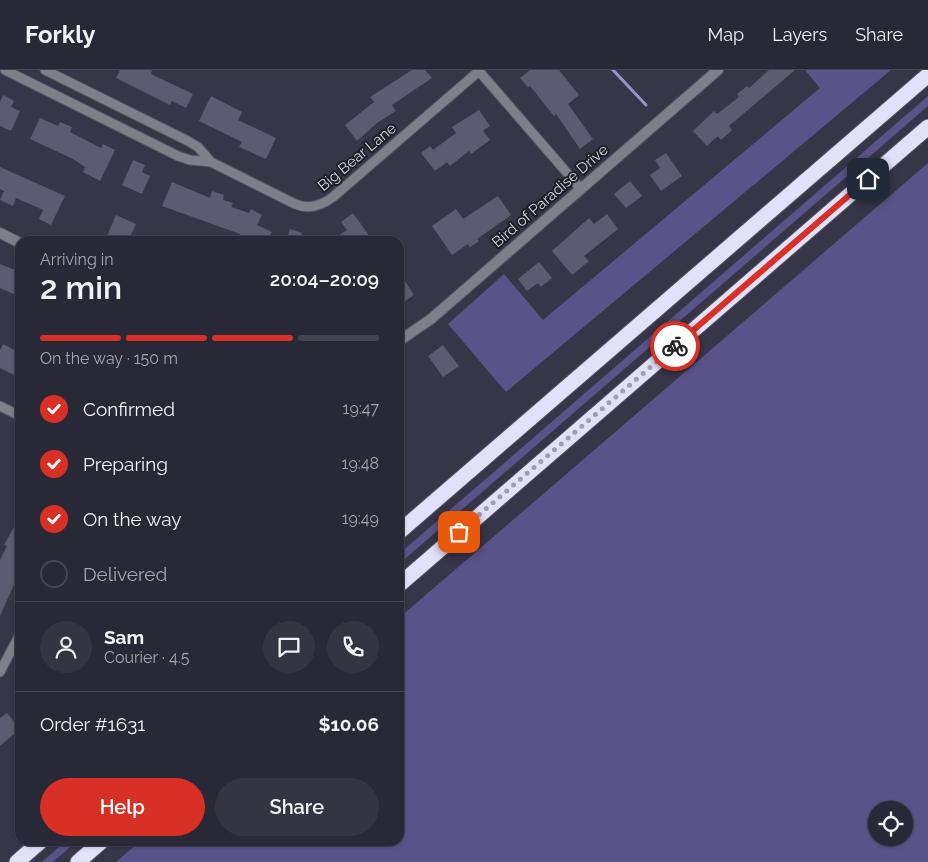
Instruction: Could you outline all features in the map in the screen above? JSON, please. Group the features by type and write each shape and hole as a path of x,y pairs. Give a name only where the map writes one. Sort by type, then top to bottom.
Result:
{"highway":[{"path":"404,528 928,75"},
{"path":"404,580 928,127"},
{"path":"17,862 35,846"},
{"path":"78,862 96,846"}],"street":[{"name":"Big Bear Lane","path":"6,70 178,156 190,160 211,162"},
{"name":"Big Bear Lane","path":"45,70 188,141 198,148 211,162 304,207 317,206 339,193 479,71"},
{"name":"Bird of Paradise Drive","path":"404,338 431,319 718,70"},
{"path":"479,71 581,188"},
{"path":"0,233 15,240"},
{"path":"0,406 15,414"},
{"path":"0,672 15,644"}],"shaded area":[{"path":"805,70 891,70 506,392 448,324 504,274 543,320 820,88"},
{"path":"928,96 928,106 404,560 404,550"},
{"path":"928,163 928,862 116,862 134,846 404,846 404,614"},
{"path":"60,846 71,846 53,862 42,862"}],"building":[{"path":"120,70 152,70 151,74 193,94 186,108 172,101 170,105 116,78"},
{"path":"412,70 425,70 432,78 392,105 396,111 377,123 357,141 345,125 374,102 370,97"},
{"path":"530,70 559,70 579,95 568,104 593,139 580,149 556,114 554,116 530,86 528,87 520,78"},
{"path":"769,70 795,70 729,126 732,130 721,140 718,136 707,146 693,131 714,111 717,114 739,97 737,94 747,86 749,88"},
{"path":"3,95 14,101 11,107 20,111 11,131 0,126 0,102"},
{"path":"211,96 242,112 238,120 276,138 266,159 239,147 242,142 199,121"},
{"path":"479,110 490,126 483,131 490,140 471,154 469,151 450,166 447,162 435,171 421,153 430,146 433,150 456,133 452,127"},
{"path":"40,118 58,126 60,122 72,127 70,132 101,148 103,144 115,150 100,181 83,172 85,167 73,159 30,139"},
{"path":"666,153 682,176 661,191 650,175 660,168 655,160"},
{"path":"133,160 145,165 142,172 150,176 142,194 122,185"},
{"path":"0,167 65,196 51,225 39,219 43,210 16,198 13,206 0,200 4,191 0,189"},
{"path":"630,181 642,196 626,208 614,194"},
{"path":"172,182 210,198 212,191 224,195 223,200 233,203 231,207 249,213 251,209 262,215 257,225 272,232 270,236 239,236 240,234 162,206"},
{"path":"498,196 511,215 477,239 479,241 470,247 468,244 452,255 432,226 456,209 463,219"},
{"path":"353,213 369,236 338,236 347,230 341,222"},
{"path":"607,214 618,229 584,256 589,261 572,275 552,251 589,218 594,224"},
{"path":"116,215 136,224 130,236 107,236"},
{"path":"290,229 302,233 301,236 288,236"},
{"path":"539,262 552,278 541,287 538,283 527,291 518,279"},
{"path":"0,264 15,270 15,295 0,288"},
{"path":"404,280 414,295 404,302"},
{"path":"3,344 15,350 15,376 0,368 0,350"},
{"path":"443,345 459,366 443,377 428,356"},
{"path":"15,525 15,582 0,616 0,560 7,546 4,545"},
{"path":"7,713 15,723 15,733 0,746 0,718"}],"waterway":[{"path":"613,70 646,105"}],"way so far":[{"path":"459,532 675,346"}],"route":[{"path":"675,346 868,179"}]}
